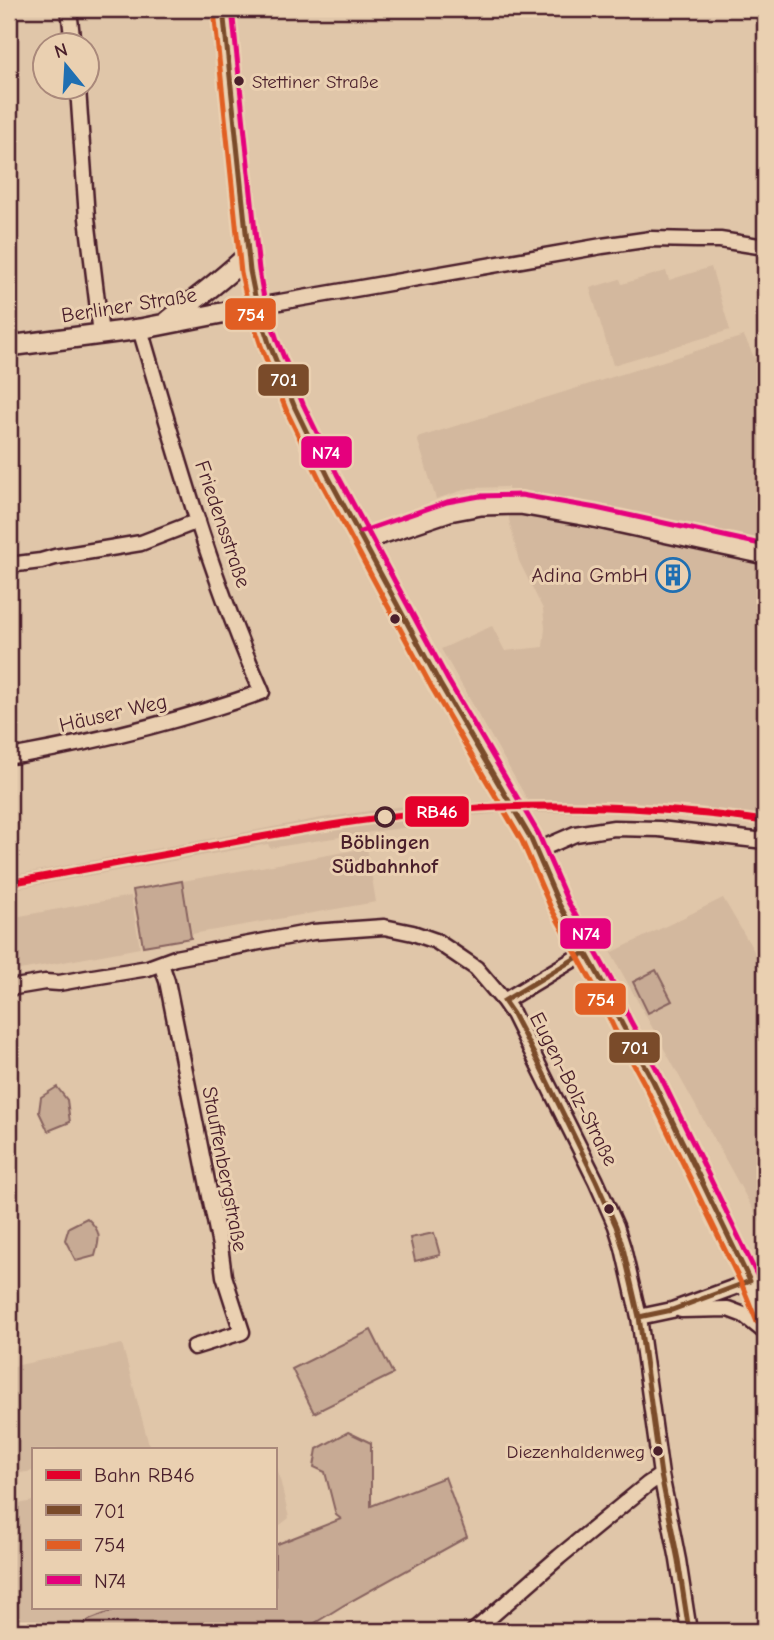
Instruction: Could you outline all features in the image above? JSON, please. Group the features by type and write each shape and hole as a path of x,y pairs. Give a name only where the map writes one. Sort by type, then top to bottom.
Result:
{"main road":[{"path":"223,9 248,254 257,306 295,408 329,478 422,652 513,807 559,904 758,1279 765,1319"},
{"path":"164,324 230,273 248,254"},
{"name":"Berliner Straße","path":"9,346 140,329 257,306"},
{"path":"363,540 449,510 481,505 520,504 582,514 765,554"}],"street":[{"path":"69,9 71,32"},
{"path":"79,102 87,218 101,334"},
{"path":"257,306 651,239 720,240 765,247"},
{"name":"Friedensstraße","path":"140,329 198,521 262,692 226,705"},
{"path":"9,565 141,543 198,521"},
{"name":"Häuser Weg","path":"9,755 21,755 139,731 226,705"},
{"path":"536,851 575,834 614,828 671,830 765,841"},
{"name":"Eugen-Bolz-Straße","path":"9,988 87,978 313,932 384,927 436,941 476,968 513,1014 616,1226 639,1318 661,1475 689,1631"},
{"path":"504,1001 586,952"},
{"name":"Stauffenbergstraße","path":"161,964 167,981 224,1276 242,1332 194,1347"},
{"path":"639,1318 672,1310 758,1279"},
{"path":"672,1310 728,1309 744,1315 765,1332"},
{"path":"474,1631 559,1557 661,1475"}],"shaded area":[{"path":"711,267 730,330 613,365 590,288 620,279 622,284 666,271 669,280"},
{"path":"744,336 765,380 765,827 631,812 535,813 441,649 492,626 505,651 543,647 543,609 519,561 509,520 508,487 470,488 436,499 417,438"},
{"path":"490,801 496,814 469,816 469,820 270,848 268,844 9,890 9,876 322,818 396,807"},
{"path":"367,848 376,902 192,934 183,881"},
{"path":"182,881 191,938 143,946 133,890"},
{"path":"131,896 140,948 9,972 9,918"},
{"path":"723,898 765,970 765,1231 611,953"},
{"path":"656,970 672,1001 648,1013 633,982"},
{"path":"57,1087 67,1100 70,1122 48,1131 39,1112 41,1097"},
{"path":"87,1218 97,1231 97,1250 95,1256 76,1261 65,1240 69,1227"},
{"path":"434,1233 440,1255 415,1261 410,1238"},
{"path":"371,1330 393,1374 314,1413 292,1369"},
{"path":"122,1344 150,1448 32,1448 32,1471 14,1474 9,1459 9,1367"},
{"path":"348,1432 371,1443 371,1506 445,1477 467,1537 302,1631 79,1631 89,1620 119,1608 276,1608 276,1545 341,1519 336,1515 325,1472 314,1467 317,1449"},
{"path":"276,1462 289,1518 276,1528"},
{"path":"32,1501 32,1608 122,1608 89,1620 79,1631 9,1631 9,1506"}],"rail line":[{"name":"RB46","path":"9,883 264,836 449,810 587,806 765,821"}],"transit line":[{"name":"701","path":"223,9 250,271 257,306 269,343 295,408 329,478 440,684 530,837 559,904 652,1079 750,1281 672,1310 639,1317"},
{"name":"N74","path":"232,9 259,270 265,304 303,404 337,474 448,680 538,833 567,900 660,1075 765,1296"},
{"name":"754","path":"214,10 241,273 261,346 287,412 321,482 432,688 522,841 551,908 644,1083 742,1285 757,1322"},
{"name":"N74","path":"360,532 447,502 480,496 521,495 596,508 765,545"},
{"name":"701","path":"586,952 504,1001 537,1060 596,1181 623,1248 639,1317 661,1475 689,1631"}],"place":[{"name":"Stettiner Straße","path":"239,81"},
{"name":"Adina GmbH","path":"673,575"},
{"name":"Böblingen Südbahnhof","path":"385,817"},
{"name":"Diezenhaldenweg","path":"658,1451"}]}
